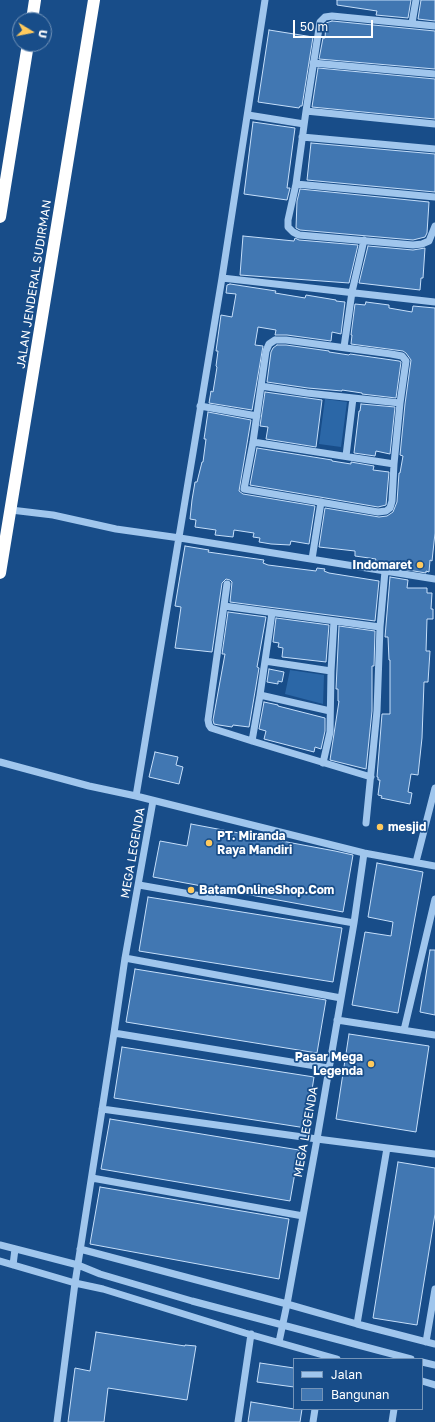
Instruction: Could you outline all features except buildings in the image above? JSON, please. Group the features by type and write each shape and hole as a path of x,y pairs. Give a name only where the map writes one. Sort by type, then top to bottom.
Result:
{"highway":[{"path":"33,12 35,0"},
{"name":"JALAN JENDERAL SUDIRMAN","path":"0,573 94,0"},
{"path":"0,217 27,52"}],"street":[{"path":"136,796 180,538 265,0"},
{"path":"412,23 416,0"},
{"path":"435,26 332,16 325,17 320,22 296,184 288,220 288,227 299,235 413,245 430,242 435,226"},
{"path":"313,62 435,74"},
{"path":"306,110 435,124"},
{"path":"248,115 304,124"},
{"path":"302,137 435,149"},
{"path":"296,184 435,197"},
{"path":"344,348 352,292 364,240"},
{"path":"222,278 435,302"},
{"path":"275,340 286,340 344,348 402,356 406,360 394,464 392,501 390,508 386,511 378,512 244,489 253,442 266,351 269,344 275,340"},
{"path":"261,386 400,404"},
{"path":"346,456 353,398"},
{"path":"200,406 256,416"},
{"path":"253,442 394,464"},
{"path":"312,559 321,502"},
{"path":"11,510 53,515 116,529 435,579"},
{"path":"366,823 377,711 380,627 385,571"},
{"path":"227,584 208,725 211,728 371,777"},
{"path":"224,606 380,627"},
{"path":"252,741 272,613"},
{"path":"323,763 330,732 334,621"},
{"path":"265,661 331,671"},
{"path":"260,695 330,711"},
{"name":"MEGA LEGENDA","path":"0,762 89,786 136,796 364,854 435,866"},
{"path":"416,862 435,788"},
{"name":"MEGA LEGENDA","path":"57,1422 80,1249 125,958 153,801"},
{"name":"MEGA LEGENDA","path":"279,1342 317,1139 354,923 364,854"},
{"path":"139,885 354,923"},
{"path":"404,1030 435,899"},
{"path":"125,958 341,998"},
{"path":"337,1020 435,1035"},
{"path":"114,1033 328,1068"},
{"path":"102,1109 434,1154 435,1146"},
{"path":"357,1324 387,1148"},
{"path":"92,1178 303,1216"},
{"path":"0,1245 78,1265 100,1274 407,1358"},
{"path":"13,1265 16,1249"},
{"path":"80,1249 435,1344"},
{"path":"0,1261 75,1283 110,1291 324,1357"},
{"path":"426,1342 435,1290"},
{"path":"238,1422 251,1334"},
{"path":"423,1362 435,1365"},
{"path":"423,1381 435,1385"},
{"path":"313,1422 315,1410"},
{"path":"392,1422 394,1410"}],"shaded area":[{"path":"325,399 347,402 341,447 319,444"},
{"path":"290,670 324,675 323,704 285,694"}],"place":[{"name":"Indomaret","path":"420,565"},
{"name":"mesjid","path":"380,827"},
{"name":"PT. Miranda Raya Mandiri","path":"209,843"},
{"name":"BatamOnlineShop.Com","path":"191,890"},
{"name":"Pasar Mega Legenda","path":"371,1064"}]}
